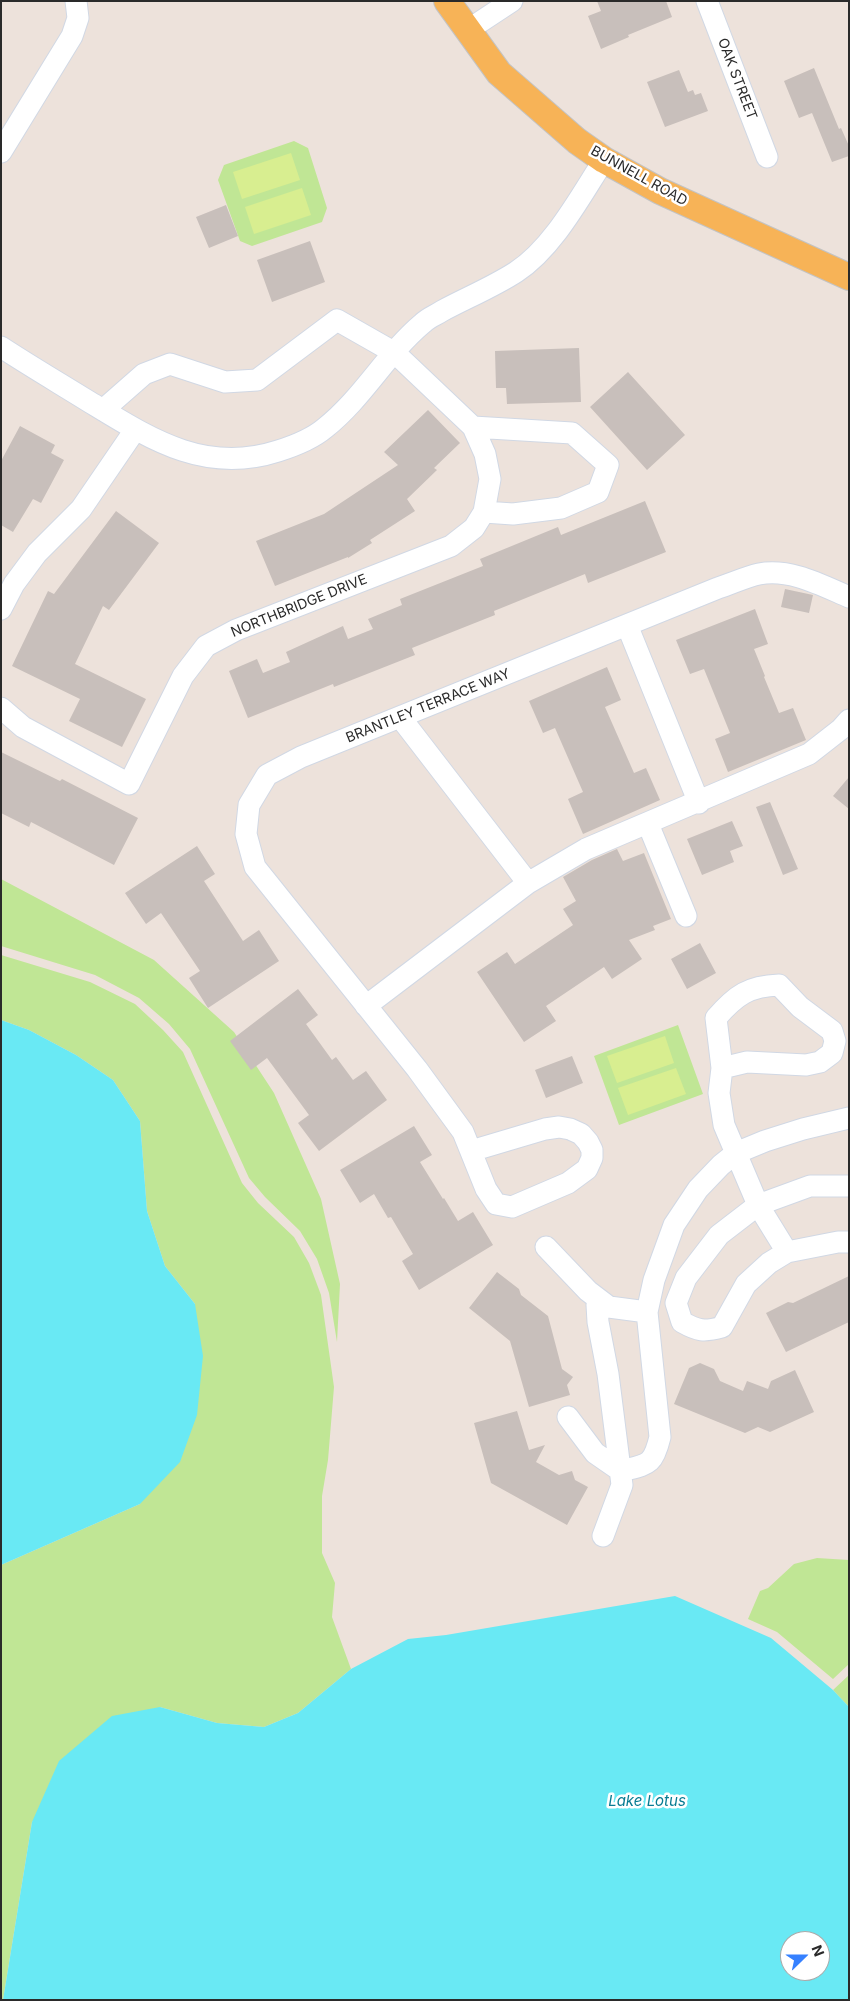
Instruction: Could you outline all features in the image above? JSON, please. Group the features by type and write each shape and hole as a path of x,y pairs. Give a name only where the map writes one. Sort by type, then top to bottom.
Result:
{"main road":[{"name":"BUNNELL ROAD","path":"447,1 499,73 577,141 604,160 660,191 849,277"}],"street":[{"path":"1,152 72,36 78,18 76,1"},
{"path":"468,30 512,1"},
{"name":"OAK STREET","path":"707,1 767,157"},
{"path":"1,347 135,430 176,449 211,459 240,459 265,455 295,446 324,430 345,411 395,352 424,322 516,272 538,254 604,160"},
{"name":"NORTHBRIDGE DRIVE","path":"1,708 23,727 129,784 183,676 206,646 236,630 452,546 474,528 484,512 490,479 485,454 474,427 395,352 336,320 257,380 225,382 170,364 144,374 103,410"},
{"path":"474,427 572,433 608,465 598,492 561,508 513,514 484,512"},
{"path":"1,609 14,584 37,553 81,509 135,430"},
{"name":"BRANTLEY TERRACE WAY","path":"471,1151 545,1129 559,1127 581,1134 592,1150 592,1158 587,1169 568,1183 512,1207 496,1204 486,1189 463,1132 417,1069 255,867 246,834 249,804 267,775 301,757 718,588 760,574 784,574 811,580 849,597"},
{"path":"627,625 699,803"},
{"path":"400,717 528,883"},
{"path":"366,1006 528,883 586,850 810,754 841,729 849,720"},
{"path":"648,824 686,916"},
{"path":"722,1068 747,1062 806,1065 820,1062 832,1053 835,1041 832,1031 800,1007 779,985 763,986 748,990 730,1002 716,1018 722,1068 719,1093 724,1125 758,1205 786,1252"},
{"path":"568,1417 595,1453 621,1471 643,1466 655,1456 660,1437 647,1312 654,1280 674,1225 698,1190 721,1165 736,1153 774,1138 849,1118"},
{"path":"849,1186 810,1186 758,1205 719,1235 686,1278 676,1303 682,1322 694,1329 706,1332 722,1327 746,1284 769,1263 786,1252 838,1242 849,1242"},
{"path":"546,1247 588,1291 609,1307 625,1311 647,1312"},
{"path":"599,1300 598,1322 608,1374 622,1485 603,1536"}],"green space":[{"path":"294,141 308,148 327,208 322,222 252,246 240,241 218,180 224,165"},
{"path":"291,153 300,180 242,199 233,172"},
{"path":"302,188 311,215 254,234 245,207"},
{"path":"1,879 154,960 234,1032 274,1093 321,1199 340,1284 337,1342 329,1293 317,1259 300,1231 265,1197 249,1178 190,1049 169,1024 139,998 95,975 1,946"},
{"path":"1,955 90,982 135,1004 163,1030 183,1052 242,1183 258,1203 294,1237 309,1263 321,1295 334,1387 328,1460 322,1496 322,1553 335,1583 332,1617 351,1669 298,1713 264,1727 217,1723 160,1707 32,1822 3,2000 1,2000 1,1565 140,1504 195,1304 165,1266 147,1211 140,1121 113,1080 76,1055 29,1030 1,1020"},
{"path":"678,1025 703,1094 619,1125 594,1056"},
{"path":"665,1036 674,1063 617,1083 607,1056"},
{"path":"676,1068 686,1094 628,1115 618,1088"},
{"path":"817,1558 849,1560 849,1664 833,1679 777,1632 748,1619 760,1591 768,1588 794,1564"},
{"path":"849,1675 849,1707 833,1690"}],"water":[{"path":"1,1020 29,1030 76,1055 113,1080 140,1121 147,1211 165,1266 195,1304 203,1356 197,1415 180,1462 140,1504 1,1565"},
{"name":"Lake Lotus","path":"675,1596 771,1638 833,1690 849,1707 849,2000 3,2000 32,1822 59,1761 112,1716 160,1707 217,1723 264,1727 298,1713 351,1669 408,1639 446,1635"}],"building":[{"path":"597,1 666,1 672,17 628,35 629,37 601,49 588,16 601,11"},
{"path":"814,68 839,129 841,128 849,146 849,156 832,162 812,113 799,118 784,81"},
{"path":"679,70 688,92 693,90 695,95 701,93 708,111 665,127 647,82"},
{"path":"226,205 238,236 209,248 196,217"},
{"path":"310,241 325,282 272,302 257,260"},
{"path":"579,348 581,402 507,404 506,388 496,388 495,351"},
{"path":"628,372 685,435 647,470 590,407"},
{"path":"428,410 460,443 434,468 437,470 407,499 415,511 370,540 372,543 348,558 275,586 256,541 324,514 398,465 384,452"},
{"path":"20,426 55,445 51,453 64,460 41,503 33,499 13,532 1,525 1,461"},
{"path":"645,501 666,552 588,583 585,574 494,611 495,615 412,648 415,655 334,687 333,684 248,718 229,671 257,659 263,673 290,662 286,652 343,626 348,639 373,629 368,619 402,605 400,599 483,566 480,559 558,527 561,535"},
{"path":"116,511 159,543 109,610 103,606 75,664 146,699 122,747 69,721 80,699 12,666 48,591 54,594"},
{"path":"785,589 813,595 809,613 781,607"},
{"path":"755,609 768,644 754,649 764,677 779,713 793,708 806,740 728,772 715,739 730,733 704,669 690,674 676,640"},
{"path":"607,667 621,700 605,707 634,773 646,768 660,800 583,834 568,799 583,792 555,728 543,733 529,701"},
{"path":"1,752 60,781 62,779 138,818 114,865 31,822 29,827 1,813"},
{"path":"849,777 849,809 833,796"},
{"path":"770,802 798,869 783,875 756,807"},
{"path":"732,821 743,846 730,851 734,862 702,875 687,839"},
{"path":"197,846 215,874 204,881 243,941 259,930 279,961 208,1008 189,978 200,971 161,913 146,924 125,893"},
{"path":"617,849 623,861 644,853 671,919 653,926 655,930 629,940 642,959 612,979 604,967 546,1006 556,1021 524,1042 477,972 507,952 515,964 573,925 563,909 576,901 563,877 592,860"},
{"path":"700,943 716,973 687,989 671,959"},
{"path":"298,989 318,1015 306,1024 332,1060 336,1057 353,1080 366,1071 387,1100 319,1151 298,1123 309,1115 267,1058 251,1070 230,1041"},
{"path":"572,1056 583,1083 546,1098 535,1070"},
{"path":"414,1126 432,1155 420,1162 443,1199 458,1221 473,1212 493,1245 419,1290 402,1261 413,1254 391,1217 388,1218 374,1194 360,1203 340,1170"},
{"path":"497,1272 519,1289 521,1295 548,1316 562,1369 573,1377 567,1385 570,1395 529,1407 510,1341 469,1308"},
{"path":"849,1276 849,1322 786,1352 766,1313 788,1302 793,1303"},
{"path":"700,1363 714,1369 720,1381 743,1391 747,1381 768,1389 771,1381 795,1370 814,1412 770,1432 758,1427 745,1433 674,1404 689,1368"},
{"path":"517,1411 529,1450 545,1445 536,1462 559,1475 572,1471 575,1480 588,1487 567,1525 491,1483 474,1423"}]}
